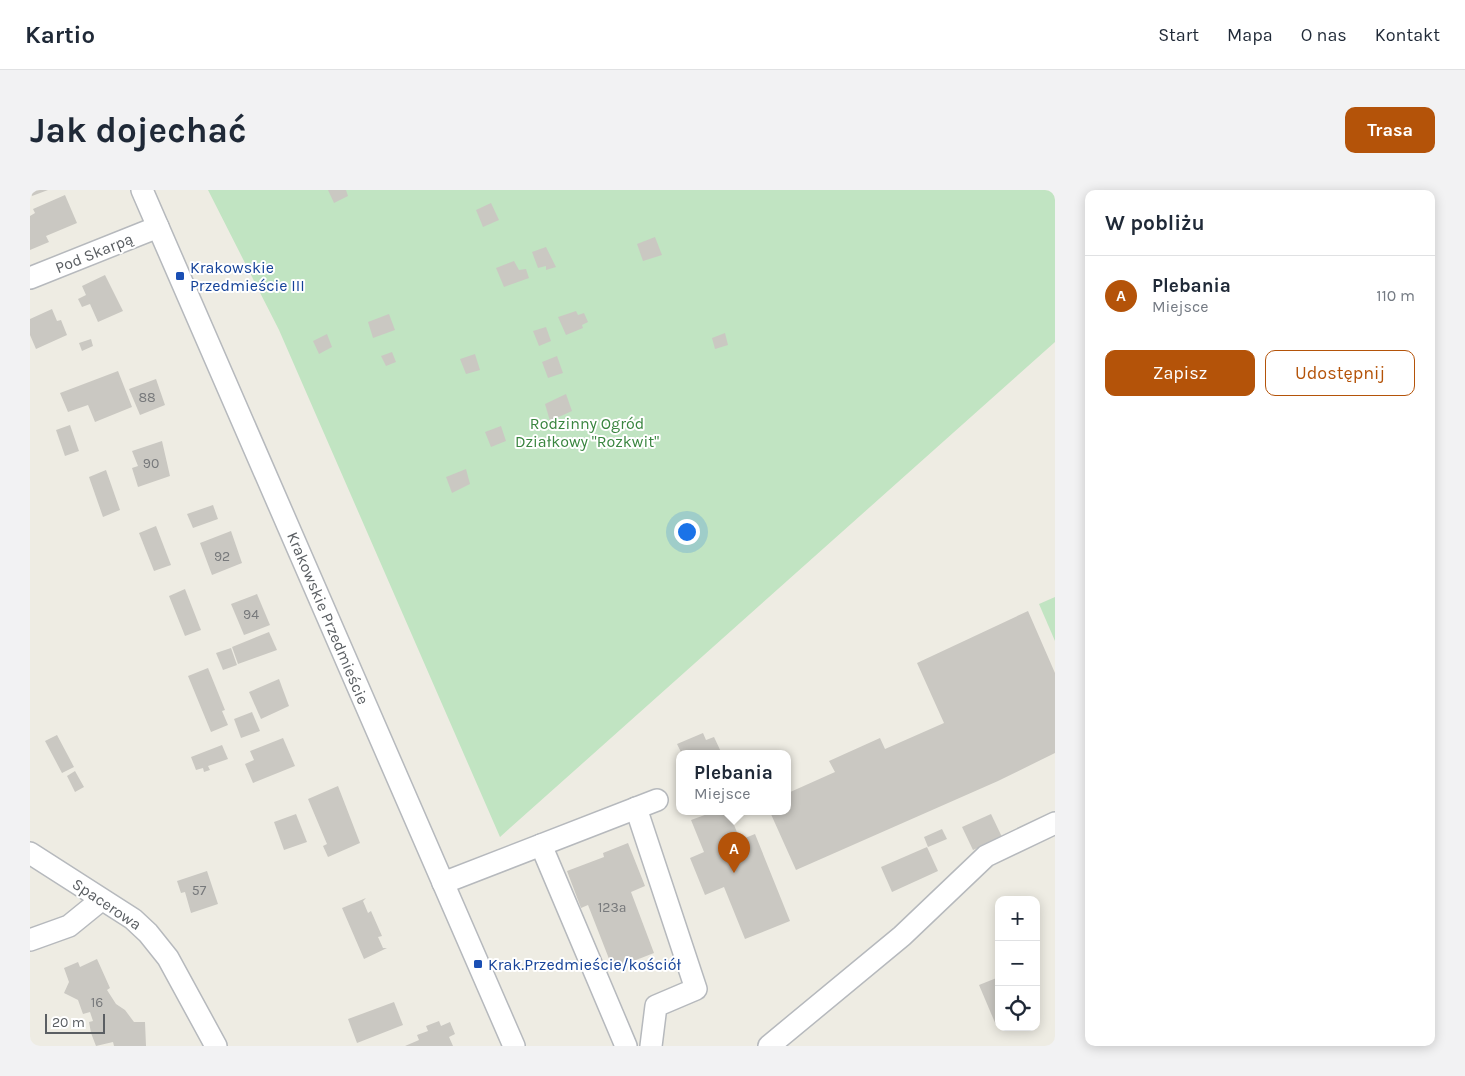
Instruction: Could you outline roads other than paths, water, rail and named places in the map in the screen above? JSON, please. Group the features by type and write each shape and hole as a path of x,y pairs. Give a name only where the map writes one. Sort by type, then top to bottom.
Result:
{"street":[{"name":"Krakowskie Przedmieście","path":"142,190 514,1046"},
{"name":"Pod Skarpą","path":"30,278 158,227"},
{"path":"443,883 657,800"},
{"path":"636,808 696,989 656,1006 651,1046"},
{"path":"768,1046 902,936 986,856 1055,823"},
{"path":"542,845 626,1046"},
{"name":"Spacerowa","path":"30,853 133,919 148,932 168,958 216,1046"},
{"path":"30,940 69,926 101,900"}],"place":[{"name":"Krakowskie Przedmieście III","path":"180,276"},
{"name":"Plebania","path":"734,873"},
{"name":"Krak.Przedmieście/kościół","path":"478,964"}],"park label":[{"name":"Rodzinny Ogród Działkowy \"Rozkwit\"","path":"587,432"}]}
